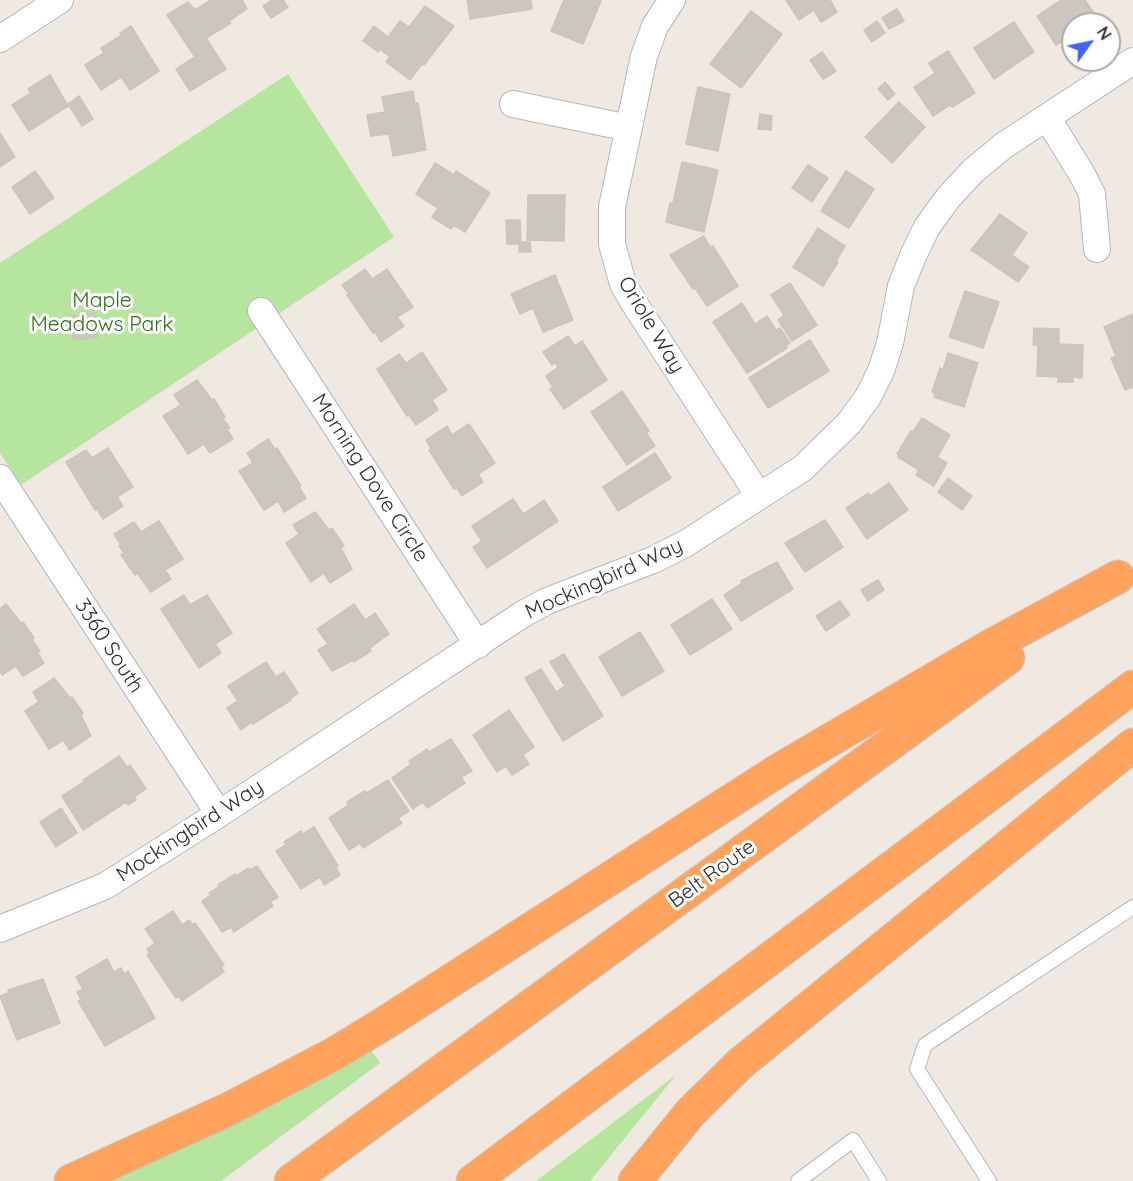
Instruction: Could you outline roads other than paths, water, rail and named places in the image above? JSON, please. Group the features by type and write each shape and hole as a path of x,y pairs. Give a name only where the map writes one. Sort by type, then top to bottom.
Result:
{"highway":[{"path":"71,1181 227,1110 334,1054 779,770 987,648 1126,572"},
{"name":"Belt Route","path":"291,1181 1126,572"},
{"path":"473,1181 1133,687"},
{"path":"641,1175 691,1112 741,1063 1133,745"}],"street":[{"path":"0,39 60,0"},
{"name":"Oriole Way","path":"672,0 655,26 644,56 612,207 612,244 623,285 759,496"},
{"name":"Mockingbird Way","path":"0,929 105,885 219,814 547,601 653,560 685,544 803,468 849,423 868,397 881,371 890,343 901,286 913,256 927,227 948,198 973,171 1003,146 1133,61"},
{"path":"513,104 629,128"},
{"path":"1047,117 1092,194 1097,249"},
{"name":"Morning Dove Circle","path":"261,311 478,645"},
{"name":"3360 South","path":"0,478 219,814"}],"lane":[{"path":"989,1181 917,1069 925,1045 1133,908"},
{"path":"798,1181 853,1140 879,1181"}],"park label":[{"name":"Maple Meadows Park","path":"102,313"}]}
